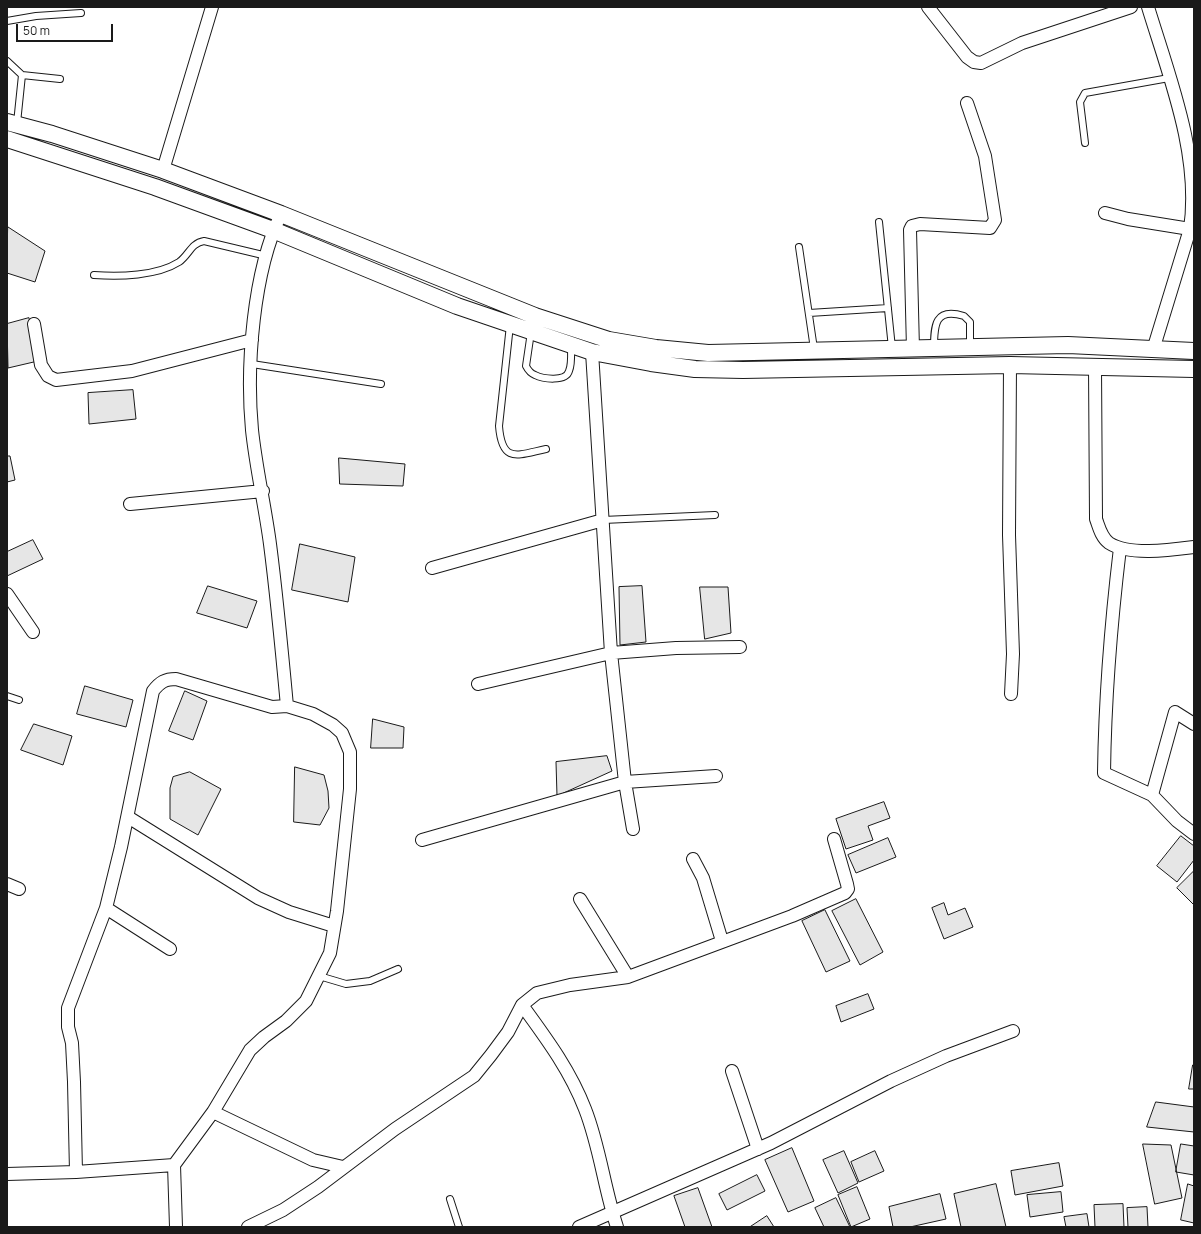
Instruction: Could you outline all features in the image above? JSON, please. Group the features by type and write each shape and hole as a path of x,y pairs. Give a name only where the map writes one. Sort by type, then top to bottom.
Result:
{"main road":[{"path":"12,123 52,134 162,170 281,214 535,316 609,340 656,348 708,353 1068,345 1194,351"},
{"path":"7,139 155,187 273,230 458,306 592,352 651,363 703,369 743,370 1010,365 1194,369"}],"street":[{"path":"162,170 212,7"},
{"path":"928,7 967,56 974,62 981,64 1022,43 1131,7"},
{"path":"1148,7 1187,136 1193,174 1194,209 1191,232 1153,350"},
{"path":"913,349 910,230 912,226 920,224 990,228 995,220 985,156 967,103"},
{"path":"1105,213 1191,232"},
{"path":"281,214 273,230 260,284 252,340 252,430 280,620 286,706"},
{"path":"34,324 41,365 48,376 56,380 132,371 252,340"},
{"path":"592,352 611,653 625,782 633,829"},
{"path":"1010,365 1009,535 1014,654 1011,694"},
{"path":"1095,367 1096,519 1100,532 1108,542 1120,548 1152,551 1194,547"},
{"path":"130,504 262,491"},
{"path":"432,568 603,520"},
{"path":"1120,548 1111,629 1105,716 1104,773 1152,795 1177,821 1194,834"},
{"path":"7,594 33,632"},
{"path":"478,684 611,653 676,648 740,647"},
{"path":"76,1172 74,1082 72,1043 68,1027 68,1008 106,908 128,817 153,691 160,682 169,679 176,679 272,707 286,706 313,714 333,725 342,733 350,752 350,789 330,953 306,1001 286,1021 264,1037 250,1050 213,1112 174,1165 176,1227"},
{"path":"1152,795 1175,712 1194,724"},
{"path":"422,840 625,782 716,776"},
{"path":"128,817 258,898 289,912 334,926"},
{"path":"248,1227 283,1210 318,1187 395,1129 474,1076 500,1044 522,1004 537,993 552,989 628,977 792,916 845,893 848,889 847,884 834,839"},
{"path":"693,859 703,878 722,941"},
{"path":"7,884 20,889"},
{"path":"580,899 628,977"},
{"path":"106,908 170,949"},
{"path":"522,1004 550,1043 570,1076 585,1110 600,1159 612,1213 617,1227"},
{"path":"579,1227 758,1149 891,1080 946,1056 1014,1031"},
{"path":"732,1071 758,1149"},
{"path":"213,1112 313,1160 343,1167"},
{"path":"7,1174 76,1172 174,1165"}],"lane":[{"path":"7,21 36,16 81,13"},
{"path":"7,61 22,75 60,79"},
{"path":"12,123 22,75"},
{"path":"1085,143 1080,102 1086,94 1169,78"},
{"path":"879,222 892,350"},
{"path":"94,275 131,276 166,267 179,262 197,242 204,240 267,256"},
{"path":"799,248 814,351"},
{"path":"809,313 888,308"},
{"path":"934,349 935,323 941,316 949,314 964,316 970,322 970,347"},
{"path":"511,323 499,426 503,448 509,454 518,455 546,449"},
{"path":"532,331 526,366 530,372 536,376 561,378 565,376 569,372 571,345"},
{"path":"252,364 381,384"},
{"path":"603,520 714,515"},
{"path":"7,696 19,700"},
{"path":"319,976 346,984 370,981 398,969"},
{"path":"450,1200 460,1227"}],"building":[{"path":"8,227 45,251 35,282 7,273"},
{"path":"29,318 38,361 8,368 7,324"},
{"path":"133,390 136,419 89,424 88,393"},
{"path":"7,456 10,456 15,480 7,482"},
{"path":"339,458 405,464 403,486 340,484"},
{"path":"33,540 43,559 7,576 7,552"},
{"path":"300,544 355,557 348,602 292,590"},
{"path":"208,586 257,601 247,628 197,613"},
{"path":"642,586 646,642 620,645 619,587"},
{"path":"700,587 728,587 731,633 705,639"},
{"path":"85,686 133,700 126,727 77,714"},
{"path":"185,691 207,701 193,740 169,731"},
{"path":"373,719 404,727 403,748 371,748"},
{"path":"34,724 72,736 63,765 21,750"},
{"path":"607,756 612,771 557,796 556,762"},
{"path":"295,767 324,775 328,791 329,808 320,825 294,822"},
{"path":"190,772 221,789 198,835 170,819 170,788 173,777"},
{"path":"884,802 890,818 868,826 873,840 846,849 836,819"},
{"path":"1181,836 1194,846 1194,860 1177,882 1157,866"},
{"path":"888,838 896,857 856,873 848,855"},
{"path":"1194,871 1194,905 1177,888"},
{"path":"856,899 883,952 860,965 832,911"},
{"path":"944,903 948,915 965,908 973,927 944,939 932,908"},
{"path":"825,910 850,961 826,972 802,921"},
{"path":"868,994 874,1009 841,1022 836,1006"},
{"path":"1193,1065 1194,1089 1189,1089"},
{"path":"1156,1102 1194,1107 1194,1132 1147,1127"},
{"path":"1143,1144 1171,1145 1182,1198 1155,1204"},
{"path":"1181,1144 1194,1146 1194,1175 1176,1172"},
{"path":"792,1148 814,1201 788,1212 765,1160"},
{"path":"844,1151 858,1183 838,1193 823,1160"},
{"path":"875,1151 884,1171 859,1182 851,1162"},
{"path":"1059,1163 1063,1186 1015,1195 1011,1171"},
{"path":"757,1175 765,1191 727,1210 719,1194"},
{"path":"996,1184 1006,1227 961,1227 954,1194"},
{"path":"1188,1184 1194,1186 1194,1223 1181,1220"},
{"path":"857,1187 870,1219 851,1227 838,1195"},
{"path":"698,1188 712,1227 685,1227 674,1196"},
{"path":"1061,1192 1063,1212 1030,1217 1027,1195"},
{"path":"940,1194 946,1219 910,1227 893,1227 889,1207"},
{"path":"836,1198 850,1227 824,1227 815,1208"},
{"path":"1123,1204 1124,1227 1095,1227 1094,1205"},
{"path":"1147,1207 1148,1227 1128,1227 1127,1208"},
{"path":"1087,1214 1089,1227 1066,1227 1064,1217"},
{"path":"767,1216 774,1227 750,1227"}]}
